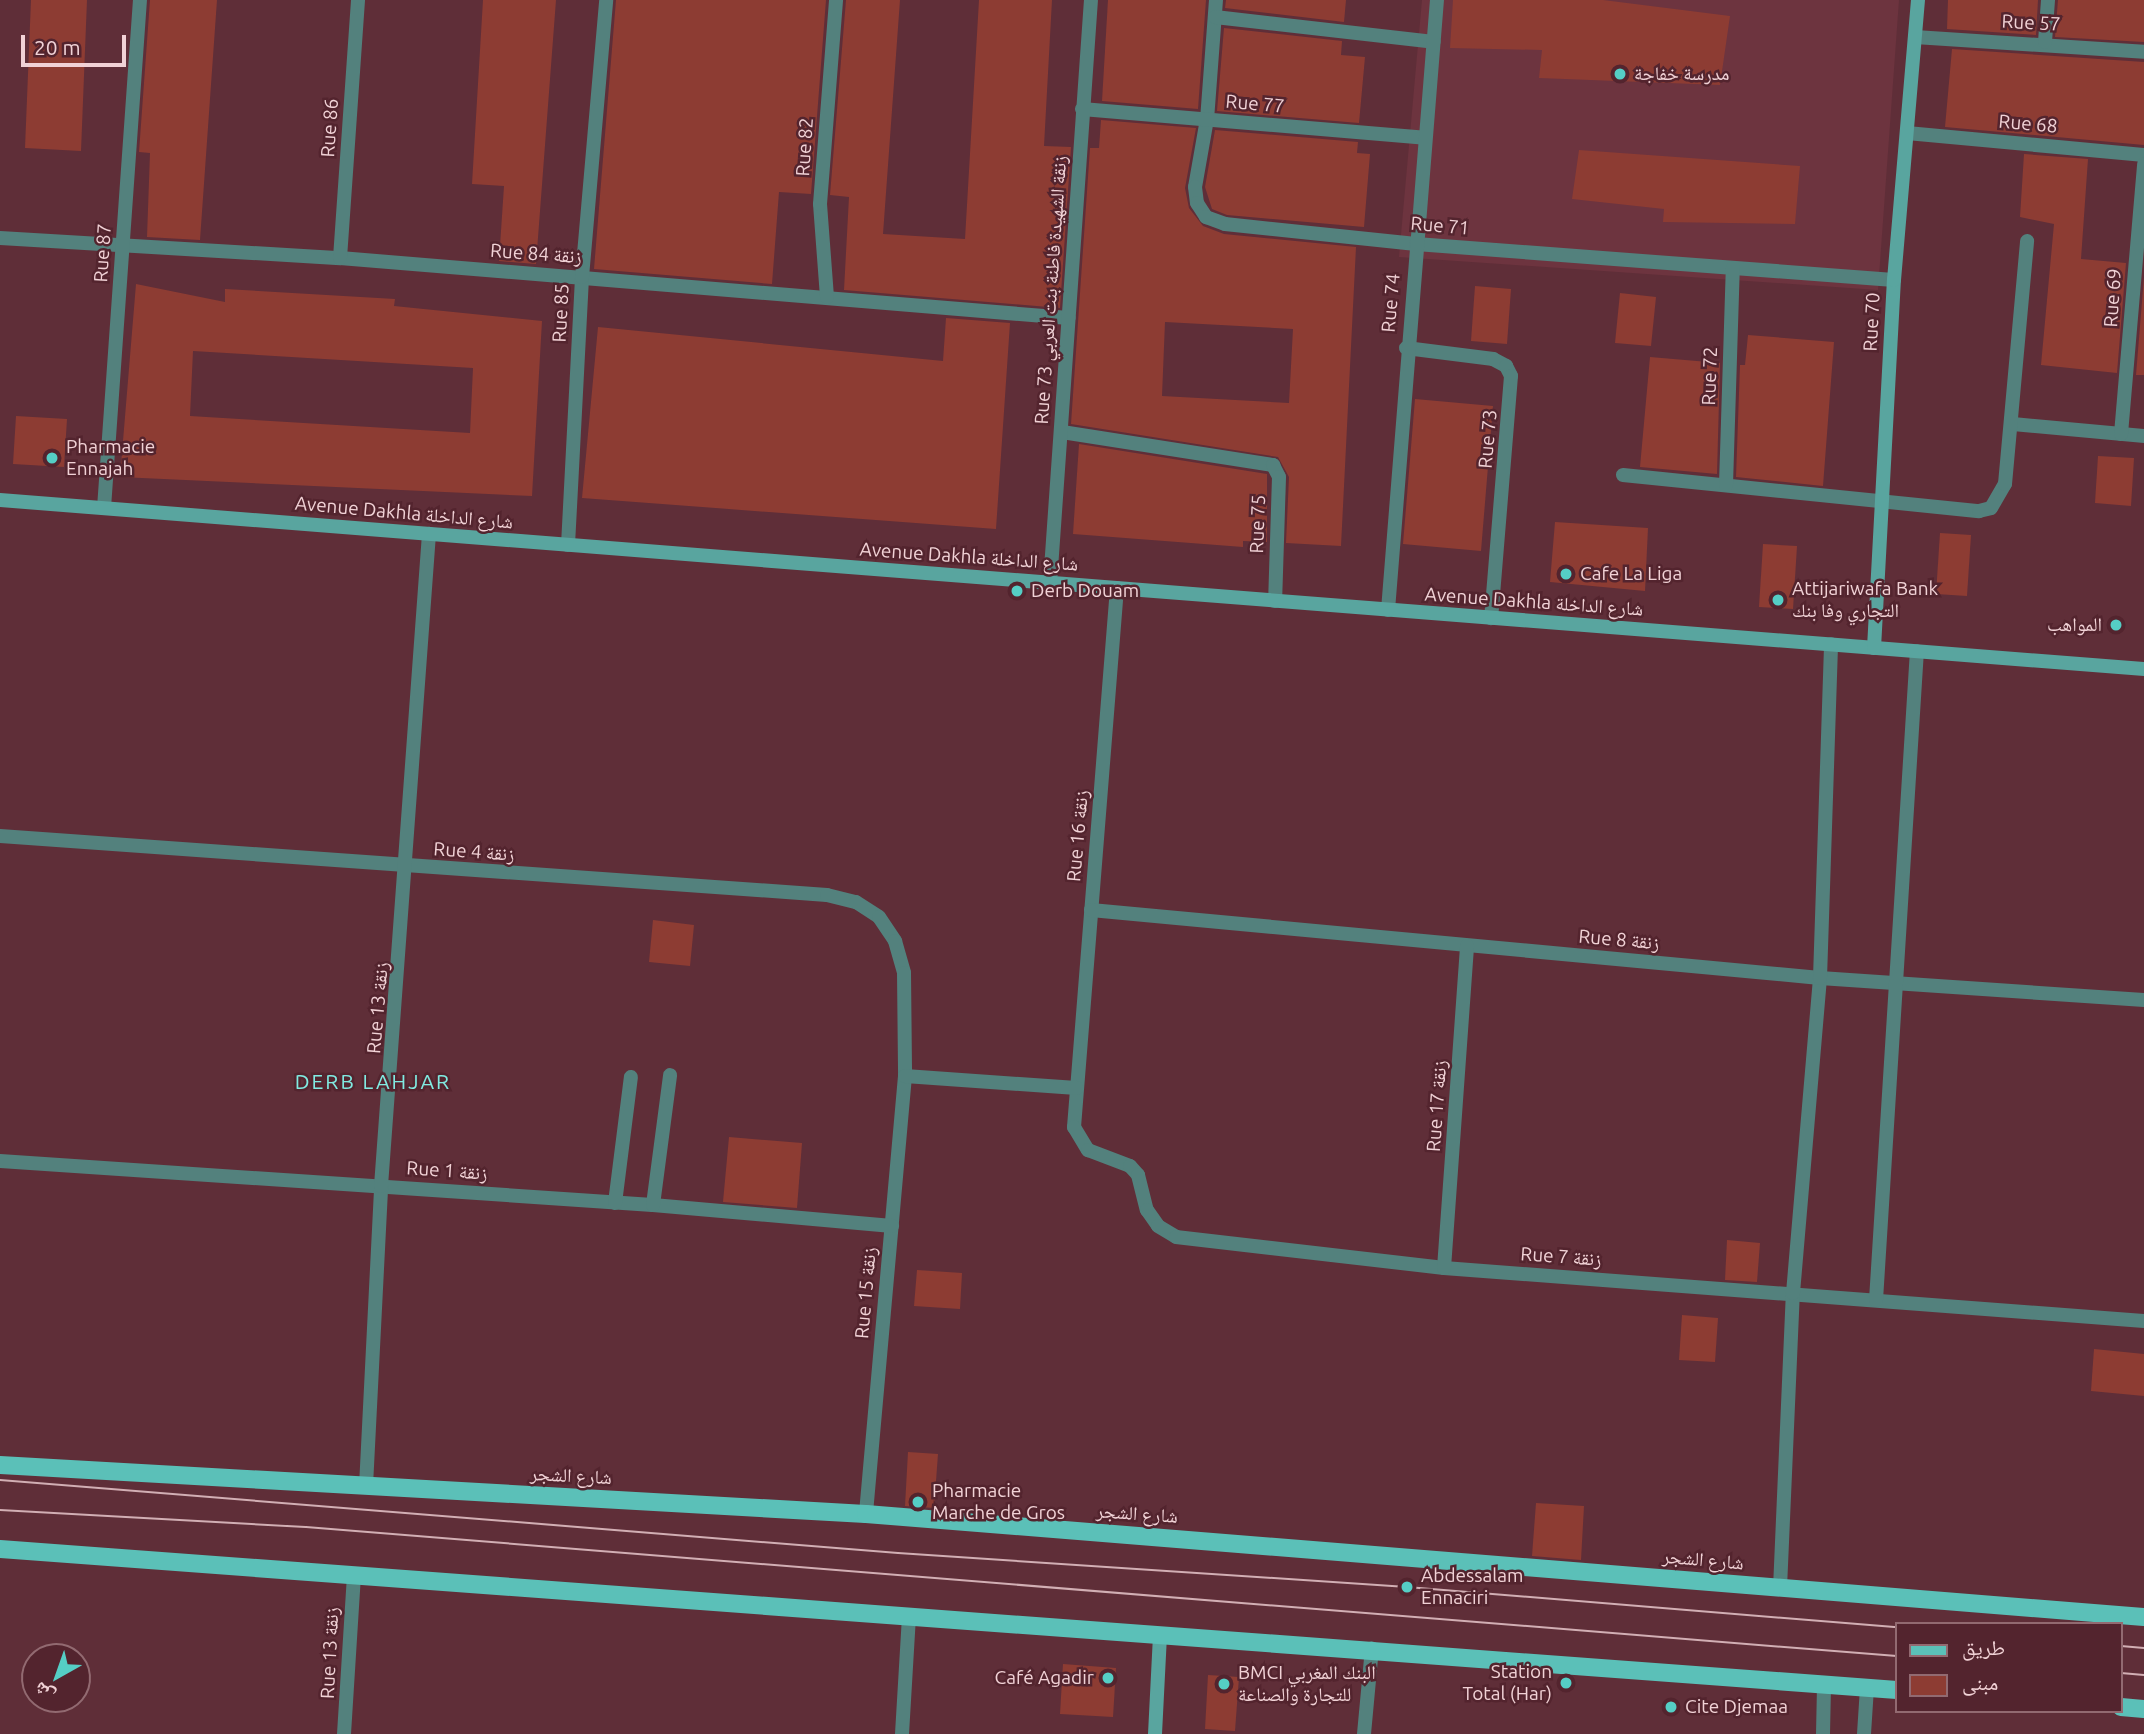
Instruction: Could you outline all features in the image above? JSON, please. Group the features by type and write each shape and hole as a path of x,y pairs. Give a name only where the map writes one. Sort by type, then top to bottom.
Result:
{"main road":[{"name":"شارع الشجر","path":"0,1465 866,1514 2144,1617"},
{"path":"0,1549 1372,1648 1896,1690"},
{"path":"2123,1707 2144,1709"}],"street":[{"name":"Rue 87","path":"104,508 139,0"},
{"name":"Rue 86","path":"340,258 358,0"},
{"name":"Rue 85","path":"568,545 582,277 606,0"},
{"name":"Rue 82","path":"827,297 820,204 836,0"},
{"name":"Rue 73 زنقة الشهيدة فاطنة بنت العربي","path":"1050,583 1090,0"},
{"name":"Rue 71","path":"1216,0 1207,120 1195,187 1197,203 1206,217 1225,224 1416,244 1894,280"},
{"name":"Rue 74","path":"1388,610 1406,348 1437,0"},
{"name":"Rue 70","path":"1874,648 1894,280 1918,0"},
{"path":"2045,43 2048,0"},
{"path":"1215,17 1434,42"},
{"name":"Rue 57","path":"1915,37 2045,43 2144,52"},
{"name":"Rue 77","path":"1082,108 1425,138"},
{"name":"Rue 68","path":"1907,133 2144,155"},
{"name":"Rue 69","path":"2121,434 2144,164"},
{"name":"Rue 84 زنقة","path":"0,238 340,258 1069,318"},
{"path":"1623,475 1979,511 1991,508 2005,484 2013,424 2027,241"},
{"name":"Rue 72","path":"1726,485 1733,268"},
{"name":"Rue 73","path":"1406,348 1493,359 1506,366 1511,376 1492,618"},
{"path":"2013,424 2144,436"},
{"name":"Rue 75","path":"1062,432 1258,460 1273,466 1279,477 1275,601"},
{"name":"Avenue Dakhla شارع الداخلة","path":"0,500 2144,669"},
{"name":"Rue 13 زنقة","path":"366,1486 381,1186 408,867 429,534"},
{"name":"Rue 16 زنقة","path":"1077,1088 1117,588"},
{"path":"1780,1588 1793,1293 1820,978 1831,644"},
{"path":"1876,1300 1917,651"},
{"name":"Rue 4 زنقة","path":"0,836 827,895 856,902 879,917 895,941 904,973"},
{"name":"Rue 8 زنقة","path":"1091,910 1820,978 2144,1000"},
{"name":"Rue 17 زنقة","path":"1444,1268 1467,946"},
{"name":"Rue 15 زنقة","path":"866,1514 905,1076 904,973"},
{"path":"653,1205 670,1075"},
{"path":"905,1076 1077,1088"},
{"path":"615,1203 631,1077"},
{"name":"Rue 7 زنقة","path":"1077,1088 1074,1126 1078,1141 1087,1150 1130,1166 1138,1175 1147,1210 1158,1226 1176,1237 1444,1268 2144,1321"},
{"name":"Rue 1 زنقة","path":"0,1161 653,1205 891,1226"},
{"name":"Rue 13 زنقة","path":"344,1734 354,1574"},
{"path":"902,1734 909,1615"},
{"path":"1155,1734 1160,1634"},
{"path":"1364,1734 1372,1648"},
{"path":"1823,1734 1824,1685"},
{"path":"1864,1734 1867,1687"}],"shaded area":[{"path":"1422,0 1899,0 1878,290 1399,257"}],"building":[{"path":"31,0 87,0 81,151 25,148"},
{"path":"150,0 217,0 200,240 147,237 150,153 139,152"},
{"path":"483,0 556,0 536,264 499,261 504,186 472,184"},
{"path":"616,0 826,0 811,194 779,192 772,284 594,269"},
{"path":"846,0 900,0 883,234 965,239 979,0 1052,0 1044,146 1071,147 1060,308 844,290 849,197 830,195"},
{"path":"1108,0 1206,0 1198,109 1102,101"},
{"path":"1226,0 1346,0 1344,22 1225,8"},
{"path":"1453,0 1603,0 1730,16 1720,85 1539,78 1542,50 1450,48"},
{"path":"1948,0 2038,0 2036,35 1947,29"},
{"path":"2058,0 2144,0 2144,42 2055,37"},
{"path":"1224,28 1342,41 1341,55 1365,57 1359,123 1217,111"},
{"path":"1952,49 2144,62 2144,145 1945,127"},
{"path":"1101,120 1196,128 1185,188 1189,208 1203,226 1224,234 1356,247 1341,546 1286,543 1289,477 1278,457 1071,424 1090,148 1099,148","holes":["1165,322 1293,329 1289,403 1162,396"]},
{"path":"1215,130 1358,142 1357,153 1370,154 1364,227 1227,215 1212,209 1205,187"},
{"path":"1579,150 1800,166 1795,224 1663,222 1664,209 1572,199"},
{"path":"2024,154 2088,159 2081,259 2126,263 2117,373 2041,365 2054,224 2020,217"},
{"path":"2144,277 2144,375 2136,375"},
{"path":"136,284 225,302 225,289 395,299 394,306 542,321 532,496 120,477","holes":["193,351 473,368 470,433 190,416"]},
{"path":"1475,286 1511,289 1507,344 1471,341"},
{"path":"1620,293 1656,297 1651,346 1615,343"},
{"path":"946,318 1010,323 996,529 582,498 598,327 943,361"},
{"path":"1748,335 1834,342 1823,486 1736,477 1740,365 1745,365"},
{"path":"1650,357 1720,363 1717,474 1640,467"},
{"path":"1415,399 1493,406 1481,551 1403,544"},
{"path":"16,416 67,419 64,467 13,464"},
{"path":"1079,444 1267,474 1267,542 1243,541 1243,547 1073,534"},
{"path":"2098,456 2134,458 2131,506 2095,503"},
{"path":"1555,522 1648,528 1645,591 1550,582"},
{"path":"1940,533 1971,535 1967,596 1936,594"},
{"path":"1763,544 1797,546 1793,609 1759,607"},
{"path":"653,920 694,925 690,966 649,962"},
{"path":"729,1137 802,1143 797,1208 723,1202"},
{"path":"1727,1240 1760,1243 1757,1282 1725,1280"},
{"path":"917,1270 962,1273 960,1309 914,1306"},
{"path":"1682,1315 1718,1318 1715,1362 1679,1360"},
{"path":"2094,1349 2144,1354 2144,1396 2091,1391"},
{"path":"908,1452 938,1454 934,1508 905,1506"},
{"path":"1536,1503 1584,1506 1581,1560 1532,1556"},
{"path":"1063,1664 1116,1668 1113,1717 1060,1714"},
{"path":"1208,1675 1239,1677 1235,1731 1205,1729"}],"tram line":[{"path":"0,1480 898,1553 1407,1587 1896,1627"},
{"path":"0,1510 306,1527 1896,1656"},
{"path":"2123,1646 2144,1648"},
{"path":"2123,1673 2144,1675"}],"place":[{"name":"مدرسة خفاجة","path":"1620,74"},
{"name":"Pharmacie Ennajah","path":"52,458"},
{"name":"Cafe La Liga","path":"1566,574"},
{"name":"Derb Douam","path":"1017,591"},
{"name":"Attijariwafa Bank التجاري وفا بنك","path":"1778,600"},
{"name":"المواهب","path":"2116,625"},
{"name":"Pharmacie Marche de Gros","path":"918,1502"},
{"name":"Abdessalam Ennaciri","path":"1407,1587"},
{"name":"Café Agadir","path":"1108,1678"},
{"name":"Station Total (Har)","path":"1566,1683"},
{"name":"BMCI البنك المغربي للتجارة والصناعة","path":"1224,1684"},
{"name":"Cite Djemaa","path":"1671,1707"}],"district":[{"name":"DERB LAHJAR","path":"373,1081"}]}
